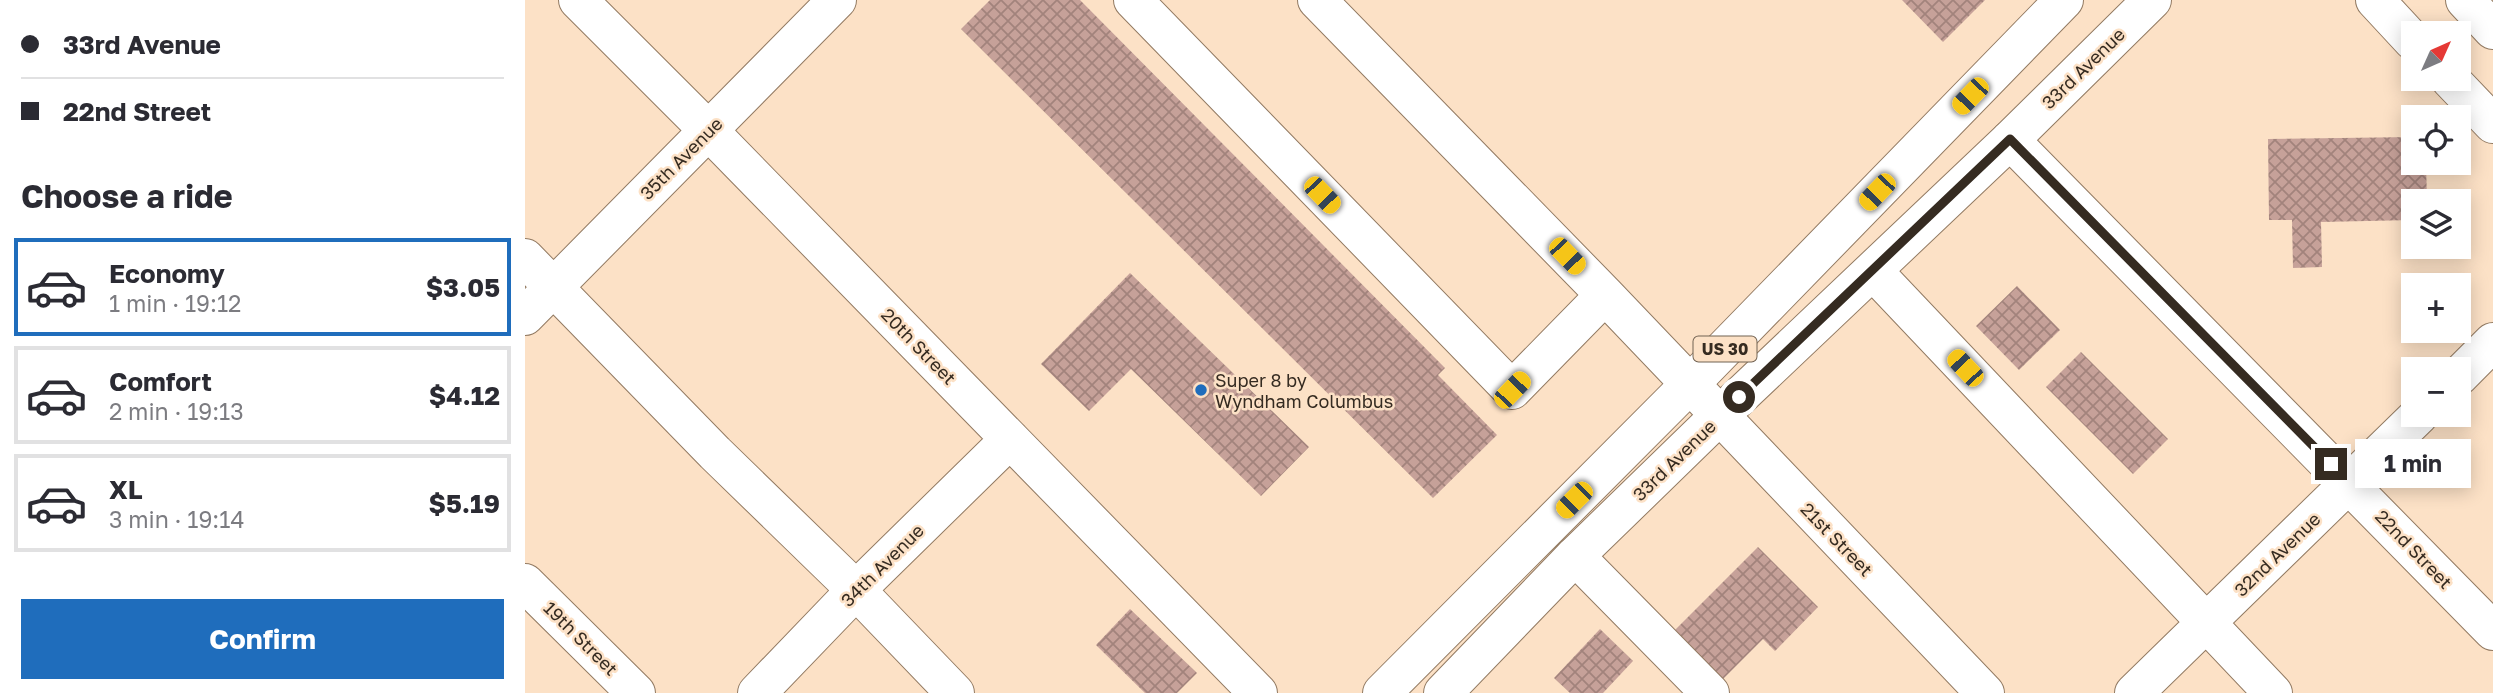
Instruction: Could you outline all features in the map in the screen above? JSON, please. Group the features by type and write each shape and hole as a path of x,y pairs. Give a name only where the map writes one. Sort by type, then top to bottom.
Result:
{"main road":[{"name":"20th Street","path":"578,0 1258,693"},
{"name":"35th Avenue","path":"525,316 837,0"},
{"path":"1133,0 1512,390 1605,295"},
{"name":"21st Street","path":"1317,0 1605,295 1985,693"},
{"name":"US 30","path":"1382,693 1690,384 2063,0"},
{"name":"33rd Avenue","path":"1443,693 1575,556 2152,0"},
{"path":"2375,0 2401,28"},
{"path":"2465,0 2493,30"},
{"path":"2461,91 2493,124"},
{"name":"22nd Street","path":"2010,139 2493,631"},
{"path":"525,258 955,693"},
{"path":"1873,271 2273,693"},
{"path":"2471,366 2491,349"},
{"name":"32nd Avenue","path":"2134,693 2407,427"},
{"name":"34th Avenue","path":"757,693 856,590 1010,439"},
{"path":"1575,556 1710,693"},
{"name":"19th Street","path":"525,583 636,693"}],"building":[{"path":"990,0 1080,0 1445,368 1438,375 1497,435 1433,498 961,29"},
{"path":"1902,0 1985,0 1943,42"},
{"path":"2401,137 2401,175 2426,175 2427,189 2401,189 2401,220 2321,222 2322,267 2293,268 2292,220 2269,220 2268,139"},
{"name":"Super 8 by Wyndham Columbus","path":"1130,273 1309,447 1261,496 1131,369 1089,411 1041,364"},
{"path":"2017,286 2060,330 2019,370 1976,326"},
{"path":"2081,352 2168,439 2133,474 2046,387"},
{"path":"1758,547 1818,607 1775,651 1763,639 1721,681 1672,633"},
{"path":"1130,609 1197,673 1177,693 1145,693 1096,645"},
{"path":"1600,629 1633,661 1603,693 1570,693 1554,678"}],"place":[{"name":"Super 8 by Wyndham Columbus","path":"1201,390"}],"route":[{"path":"1739,397 2010,139 2331,464"}]}
